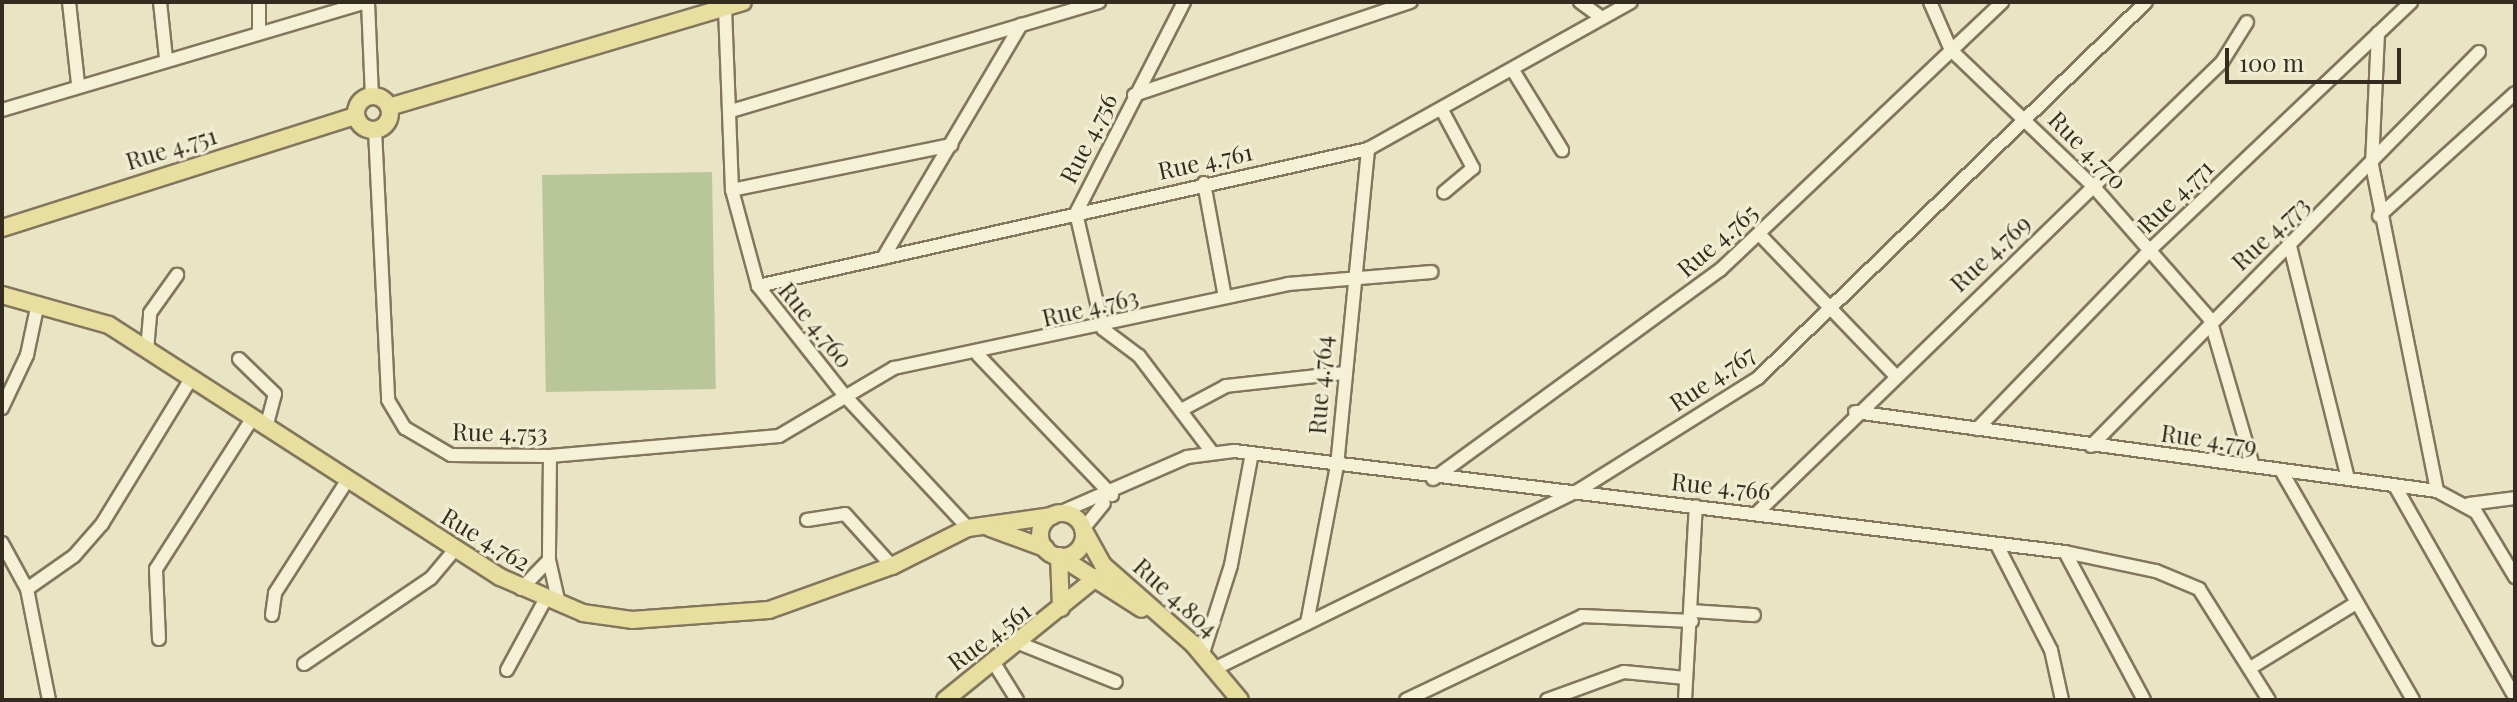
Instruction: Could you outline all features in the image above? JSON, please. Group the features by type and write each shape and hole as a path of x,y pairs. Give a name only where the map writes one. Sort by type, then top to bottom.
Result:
{"main road":[{"path":"389,107 386,125 375,130 356,116 359,102 372,96 389,107 743,2"},
{"name":"Rue 4.751","path":"2,228 356,116"},
{"name":"Rue 4.762","path":"2,295 90,316 521,589 552,602 632,620 769,610 892,566 968,528 1055,514"},
{"path":"1052,552 1078,549 1083,529 1055,514"},
{"name":"Rue 4.561","path":"1055,514 1041,530 1052,552 1061,608"},
{"path":"989,527 1052,552 1097,577 1169,634 1226,700"},
{"name":"Rue 4.804","path":"1083,529 1103,565 1203,653 1240,700"},
{"name":"Rue 4.561","path":"945,700 1021,644 1097,577"}],"street":[{"path":"69,2 78,84"},
{"path":"160,2 166,58"},
{"path":"259,2 259,30"},
{"path":"2,110 259,30 368,2 372,96"},
{"path":"731,111 1099,2"},
{"name":"Rue 4.756","path":"1103,329 1076,213 1184,2"},
{"path":"1134,95 1411,2"},
{"path":"1580,2 1602,18"},
{"name":"Rue 4.761","path":"758,286 1204,183 1368,149 1514,72 1631,2"},
{"path":"1930,2 1951,50"},
{"name":"Rue 4.765","path":"1433,479 1653,322 1760,235 2002,2"},
{"name":"Rue 4.767","path":"1216,668 1581,489 1758,378 2029,123 2146,2"},
{"name":"Rue 4.771","path":"1977,429 2150,250 2411,2"},
{"name":"Rue 4.760","path":"725,8 732,190 758,286 845,396 968,528"},
{"name":"Rue 4.769","path":"1758,512 1893,373 2094,187 2222,62 2247,22"},
{"path":"883,258 1021,25"},
{"path":"2378,33 2372,165 2379,216 2437,491"},
{"name":"Rue 4.770","path":"1951,50 2094,187 2210,319 2253,466"},
{"name":"Rue 4.773","path":"2091,446 2210,319 2372,165 2479,52"},
{"path":"1514,72 1562,150"},
{"path":"2379,216 2515,93"},
{"path":"1442,110 1473,168 1444,192"},
{"name":"Rue 4.753","path":"375,130 388,400 405,428 438,453 550,456 779,436 845,396"},
{"path":"732,190 951,145"},
{"name":"Rue 4.764","path":"1307,623 1337,466 1351,273 1368,149"},
{"path":"1204,183 1225,297"},
{"path":"1760,235 1893,373"},
{"path":"2290,246 2348,479"},
{"name":"Rue 4.763","path":"845,396 894,368 978,355 1103,329 1225,297 1351,273 1432,272"},
{"path":"147,350 150,313 177,275"},
{"path":"2,408 27,355 38,303"},
{"path":"1103,329 1139,356 1183,409 1211,451"},
{"path":"978,355 1112,495"},
{"path":"159,639 156,569 259,424 275,394 239,359"},
{"path":"1183,409 1226,386 1343,373"},
{"path":"27,589 96,533 191,379"},
{"name":"Rue 4.779","path":"1855,412 2437,491 2469,504"},
{"name":"Rue 4.766","path":"1055,514 1112,495 1211,451 1252,453 1433,479 1581,489 2065,552 2156,571 2199,589 2252,667 2269,700"},
{"path":"1203,653 1231,565 1252,453"},
{"path":"507,670 552,602 549,560 550,456"},
{"path":"2282,472 2413,700"},
{"path":"272,615 275,593 347,481"},
{"path":"2395,486 2515,697"},
{"name":"Rue 4.766","path":"1083,529 1112,495"},
{"path":"2515,498 2469,504 2515,577"},
{"path":"1685,700 1696,506"},
{"path":"807,520 845,514 892,566"},
{"path":"2,543 27,589 49,700"},
{"path":"1997,545 2051,650 2062,700"},
{"path":"304,664 431,578 455,549"},
{"path":"2065,552 2144,700"},
{"path":"521,589 549,560"},
{"path":"2,574 14,565"},
{"path":"2252,667 2356,603"},
{"path":"1406,700 1582,616 1754,615"},
{"path":"1021,644 1116,682"},
{"path":"994,663 1017,700"},
{"path":"1547,700 1624,672 1686,678"}],"green space":[{"path":"712,172 716,389 546,392 542,175"}],"waterway":[{"path":"2515,380 2515,396"}]}
